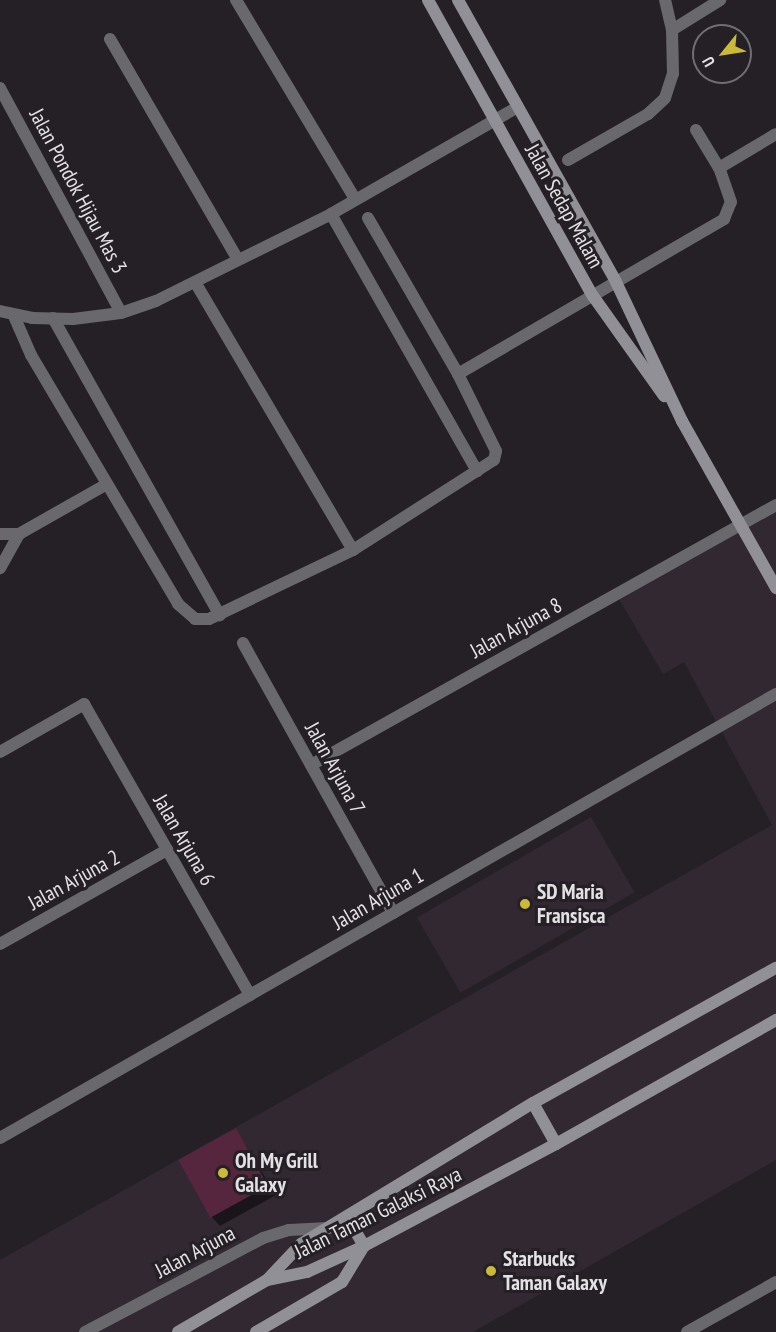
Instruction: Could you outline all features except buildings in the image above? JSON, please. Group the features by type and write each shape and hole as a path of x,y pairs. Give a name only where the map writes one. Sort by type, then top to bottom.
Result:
{"street":[{"path":"236,0 355,199"},
{"name":"Jalan Sedap Malam","path":"428,0 593,296 682,421"},
{"name":"Jalan Sedap Malam","path":"458,0 616,282 682,421 776,588"},
{"path":"568,160 648,114 665,98 673,74 672,30 665,0"},
{"path":"672,30 720,0"},
{"path":"110,39 238,260"},
{"name":"Jalan Pondok Hijau Mas 3","path":"0,88 121,313"},
{"path":"0,311 14,316 53,318 121,313 195,282 331,214 518,107"},
{"path":"458,374 730,213 731,202 718,168 696,130"},
{"path":"718,168 776,134"},
{"path":"331,214 477,471"},
{"path":"14,316 31,355 106,484 184,610 200,620 220,615 352,550 494,460 496,451 458,374 368,218"},
{"path":"195,282 352,550"},
{"path":"53,318 220,615"},
{"path":"2,563 19,534 106,484"},
{"name":"Jalan Arjuna 8","path":"311,765 776,504"},
{"path":"0,534 19,534"},
{"name":"Jalan Arjuna 7","path":"243,643 393,913"},
{"name":"Jalan Arjuna 1","path":"0,1138 776,694"},
{"name":"Jalan Arjuna 6","path":"0,752 84,704 250,995"},
{"name":"Jalan Arjuna 2","path":"0,944 167,850"},
{"name":"Jalan Taman Galaksi Raya","path":"267,1280 301,1244 533,1103 776,968"},
{"name":"Jalan Taman Galaksi Raya","path":"267,1280 307,1272 364,1246 556,1144 776,1020"},
{"path":"533,1103 556,1144"},
{"path":"256,1332 342,1282 364,1246 347,1217"},
{"name":"Jalan Arjuna","path":"85,1332 263,1238 289,1230 329,1228"},
{"path":"178,1332 267,1280"},
{"path":"687,1332 776,1282"}],"shaded area":[{"path":"776,511 776,1160 473,1332 0,1332 0,1260 772,825 684,662 663,674 619,599"},
{"name":"SD Maria Fransisca","path":"591,817 634,892 460,993 417,918"}],"place":[{"name":"SD Maria Fransisca","path":"525,904"},
{"name":"Oh My Grill Galaxy","path":"223,1173"},
{"name":"Starbucks Taman Galaxy","path":"491,1271"}]}
